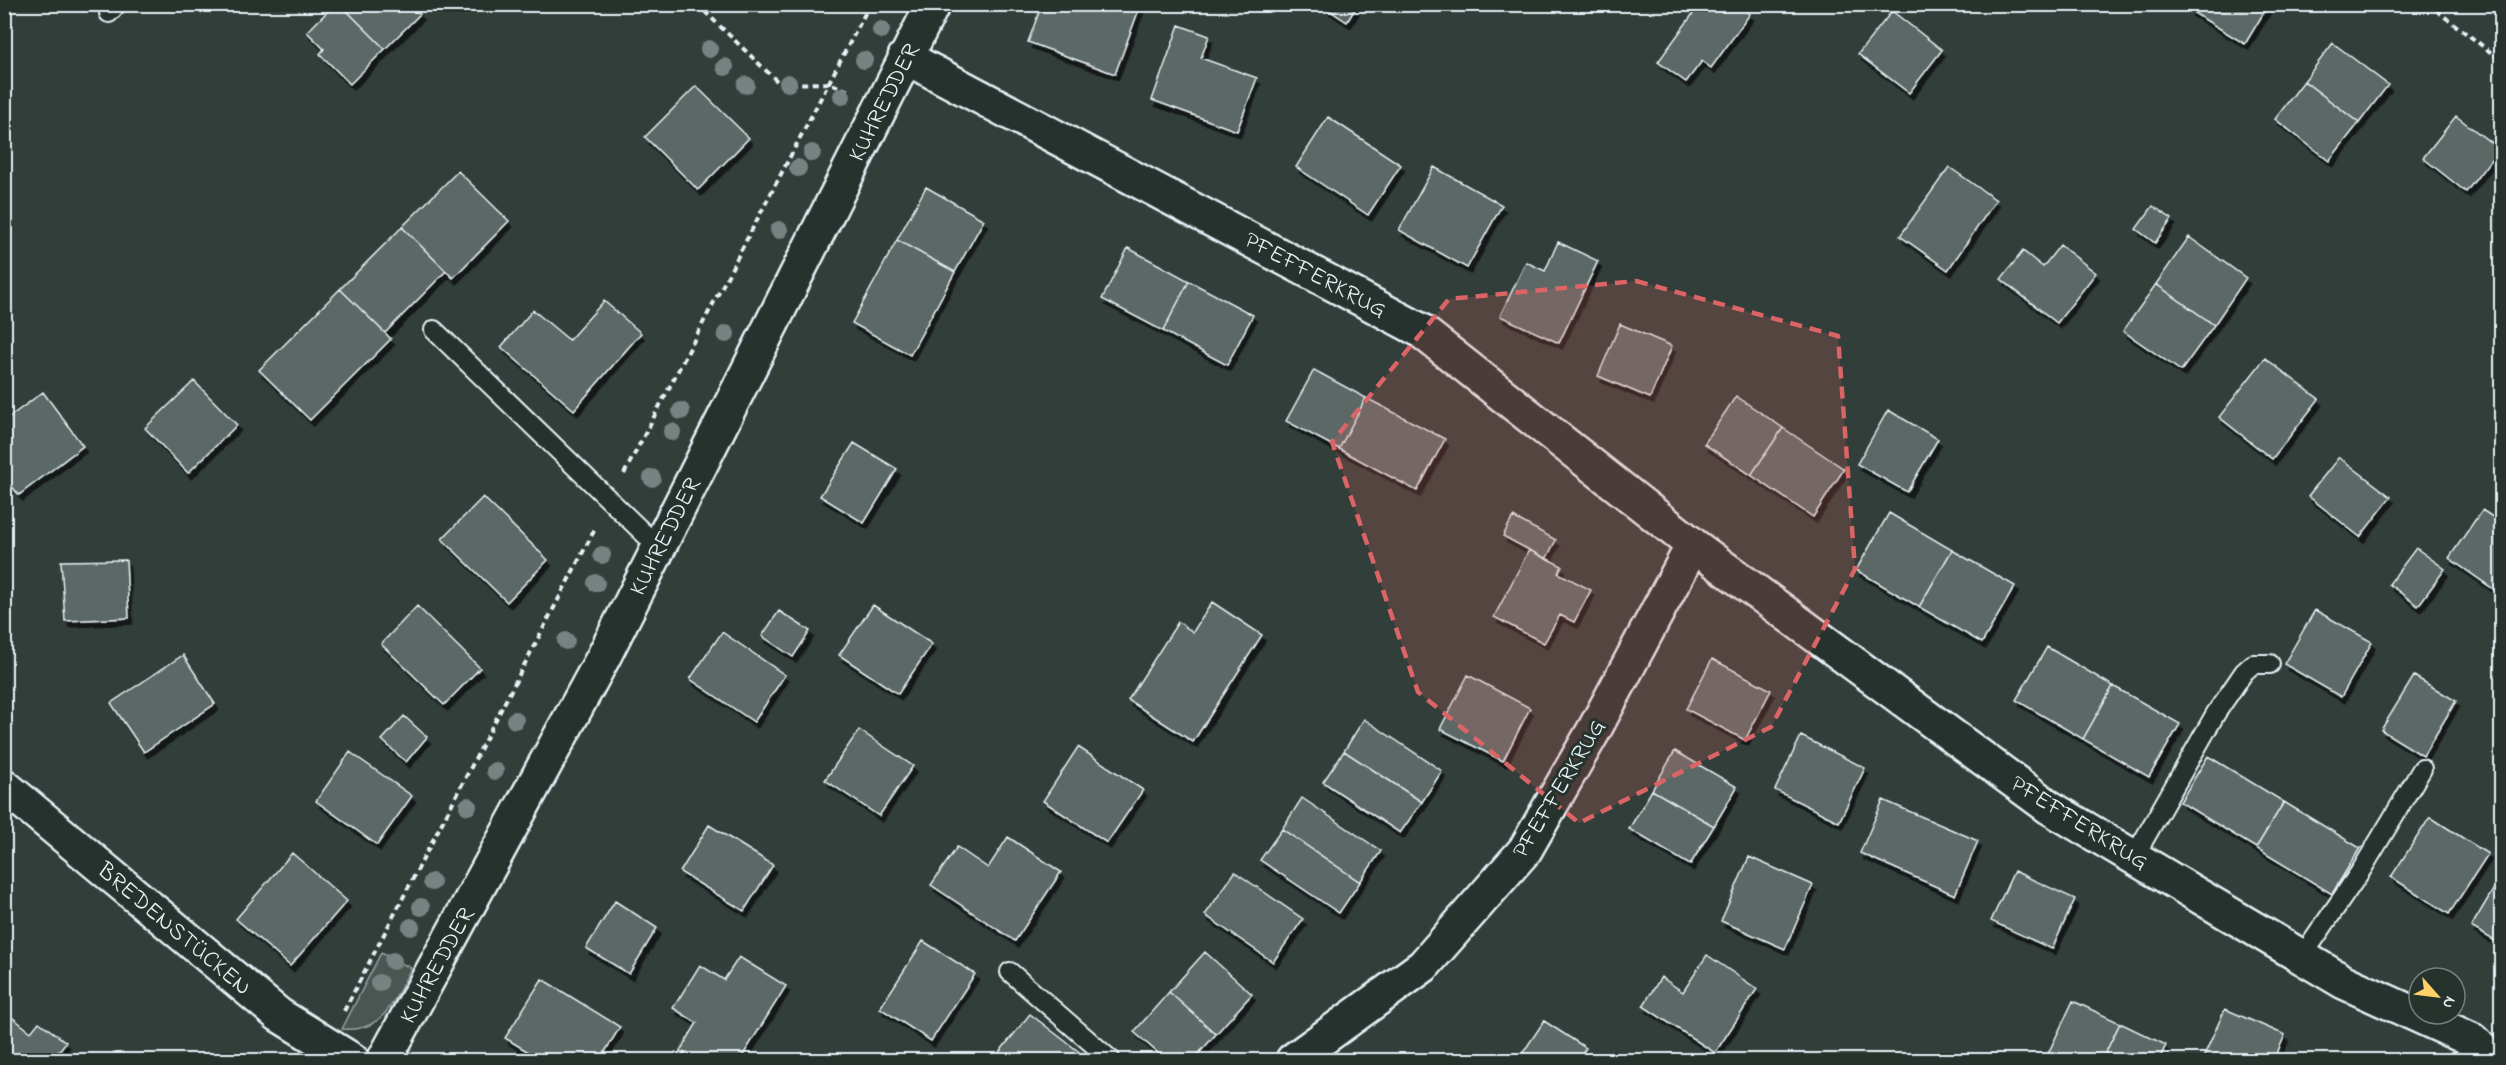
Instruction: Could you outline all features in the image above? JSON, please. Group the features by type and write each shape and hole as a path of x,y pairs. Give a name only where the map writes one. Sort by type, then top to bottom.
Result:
{"street":[{"name":"KUHREDDER","path":"384,1060 603,658 933,4"},
{"name":"PFEFFERKRUG","path":"905,57 1420,330 1693,545 2049,807 2344,982 2474,1041 2491,1060"},
{"name":"PFEFFERKRUG","path":"1293,1060 1423,966 1525,850 1594,730 1693,545"},
{"name":"BREDENSTÜCKEN","path":"4,786 279,1014 339,1053"}],"lane":[{"path":"434,330 658,547"},
{"path":"2134,857 2216,713 2244,672 2253,664 2270,664"},
{"path":"2302,957 2362,869 2422,769"},
{"path":"1010,972 1111,1060"}],"path":[{"path":"697,4 780,84 829,83 882,103"},
{"path":"339,1053 610,500 870,4"},
{"path":"2428,4 2502,61"}],"highlighted area":[{"path":"1636,281 1838,336 1855,569 1771,727 1579,823 1418,692 1332,442 1449,299"}],"shaded area":[{"path":"381,953 411,968 399,992 378,1020 356,1029 342,1029"}],"building":[{"path":"335,4 340,4 385,49 350,84 320,54 324,49 307,32"},
{"path":"340,4 410,4 420,14 385,49"},
{"path":"1042,4 1141,4 1115,74 1028,42"},
{"path":"1320,4 1358,4 1347,22"},
{"path":"1700,4 1736,4 1750,14 1711,68 1702,61 1686,82 1658,62"},
{"path":"2192,4 2269,4 2245,44 2189,10"},
{"path":"1892,11 1942,50 1909,93 1858,54"},
{"path":"1179,25 1209,36 1201,58 1257,78 1237,131 1152,100"},
{"path":"2333,43 2388,85 2359,123 2304,81"},
{"path":"2304,81 2359,123 2329,161 2275,119"},
{"path":"696,86 749,138 698,190 645,137"},
{"path":"2456,116 2499,149 2466,192 2423,158"},
{"path":"1328,117 1401,165 1368,215 1296,167"},
{"path":"1434,167 1502,205 1467,268 1399,230"},
{"path":"1949,167 1996,200 1948,270 1900,236"},
{"path":"458,171 509,221 453,278 402,227"},
{"path":"926,187 984,220 955,272 897,240"},
{"path":"2153,206 2172,219 2155,243 2136,229"},
{"path":"402,227 446,271 385,333 340,289"},
{"path":"2189,237 2246,278 2214,325 2156,284"},
{"path":"897,240 955,272 910,355 852,323"},
{"path":"1558,242 1598,261 1559,343 1500,316 1526,262 1545,271"},
{"path":"2060,245 2096,273 2057,323 2001,279 2023,251 2043,267"},
{"path":"1128,248 1189,281 1163,331 1102,299"},
{"path":"1189,281 1253,315 1227,365 1163,331"},
{"path":"2156,284 2214,325 2181,371 2123,331"},
{"path":"340,289 391,339 310,420 259,370"},
{"path":"604,301 641,333 574,410 501,347 533,310 569,340"},
{"path":"1620,324 1672,346 1650,398 1598,376"},
{"path":"2265,358 2319,399 2272,459 2219,417"},
{"path":"1314,370 1366,398 1339,449 1286,421"},
{"path":"194,381 237,425 188,473 145,428"},
{"path":"43,392 83,446 19,495 4,477 4,421"},
{"path":"1736,396 1783,428 1751,475 1704,444"},
{"path":"1366,398 1445,439 1417,491 1339,449"},
{"path":"1888,410 1938,439 1907,492 1857,464"},
{"path":"1783,428 1844,469 1813,517 1751,475"},
{"path":"854,443 897,469 864,523 820,496"},
{"path":"2339,457 2391,497 2360,537 2308,496"},
{"path":"483,497 548,560 507,602 442,539"},
{"path":"2482,510 2502,523 2502,595 2449,558"},
{"path":"1889,513 1952,550 1919,607 1856,570"},
{"path":"1513,517 1556,540 1546,559 1503,536"},
{"path":"2416,548 2445,569 2418,606 2389,584"},
{"path":"1529,550 1562,566 1558,573 1591,590 1574,622 1560,615 1544,643 1494,617"},
{"path":"1952,550 2015,586 1982,643 1919,607"},
{"path":"126,560 129,618 65,621 61,561"},
{"path":"1212,602 1262,635 1193,742 1128,700 1178,622 1193,632"},
{"path":"873,605 932,644 898,694 839,655"},
{"path":"417,606 480,668 444,705 381,644"},
{"path":"2315,610 2372,642 2341,697 2284,664"},
{"path":"779,611 810,631 793,657 762,636"},
{"path":"722,632 785,675 754,722 690,679"},
{"path":"2047,647 2113,686 2083,739 2016,700"},
{"path":"183,655 215,704 144,752 111,703"},
{"path":"1712,659 1771,690 1745,740 1686,709"},
{"path":"1468,675 1530,708 1503,761 1440,729"},
{"path":"2414,676 2456,701 2423,756 2381,730"},
{"path":"2113,686 2180,724 2149,777 2083,739"},
{"path":"404,716 427,737 406,762 382,740"},
{"path":"1364,719 1442,771 1422,802 1344,751"},
{"path":"859,730 913,766 879,816 825,780"},
{"path":"1801,736 1865,768 1839,822 1775,790"},
{"path":"1078,747 1143,790 1107,843 1043,801"},
{"path":"1344,751 1422,802 1400,833 1323,782"},
{"path":"1675,751 1737,787 1714,826 1652,790"},
{"path":"350,752 412,796 377,845 316,801"},
{"path":"2208,756 2284,802 2256,848 2180,802"},
{"path":"1652,790 1714,826 1690,865 1629,829"},
{"path":"1302,798 1381,851 1360,882 1282,829"},
{"path":"1883,800 1978,841 1955,895 1860,853"},
{"path":"2284,802 2360,848 2332,894 2256,848"},
{"path":"2430,817 2488,854 2449,914 2391,877"},
{"path":"709,825 773,865 744,911 680,872"},
{"path":"1282,829 1360,882 1339,913 1260,860"},
{"path":"1008,837 1061,872 1015,941 931,885 957,847 988,868"},
{"path":"292,853 347,901 290,966 236,919"},
{"path":"1749,857 1813,885 1785,949 1721,921"},
{"path":"2014,871 2075,899 2052,949 1991,921"},
{"path":"1235,872 1303,919 1273,962 1205,915"},
{"path":"2502,875 2502,945 2471,927"},
{"path":"615,901 657,928 629,974 586,948"},
{"path":"923,941 975,974 931,1041 880,1008"},
{"path":"1205,952 1252,994 1216,1034 1169,992"},
{"path":"1707,955 1757,989 1715,1053 1643,1006 1661,977 1683,992"},
{"path":"739,957 786,986 740,1060 696,1060 680,1051 697,1023 673,1008 700,965 724,980"},
{"path":"542,979 620,1027 600,1060 542,1060 505,1038"},
{"path":"1169,992 1216,1034 1193,1060 1166,1060 1134,1032"},
{"path":"2073,1001 2120,1023 2102,1060 2045,1060"},
{"path":"2225,1009 2285,1035 2274,1060 2202,1060"},
{"path":"4,1011 31,1032 39,1022 66,1042 52,1060 4,1059"},
{"path":"1030,1014 1082,1054 1076,1060 993,1060"},
{"path":"1544,1021 1586,1048 1578,1060 1518,1060"},
{"path":"2120,1023 2166,1045 2159,1060 2102,1060"}]}
